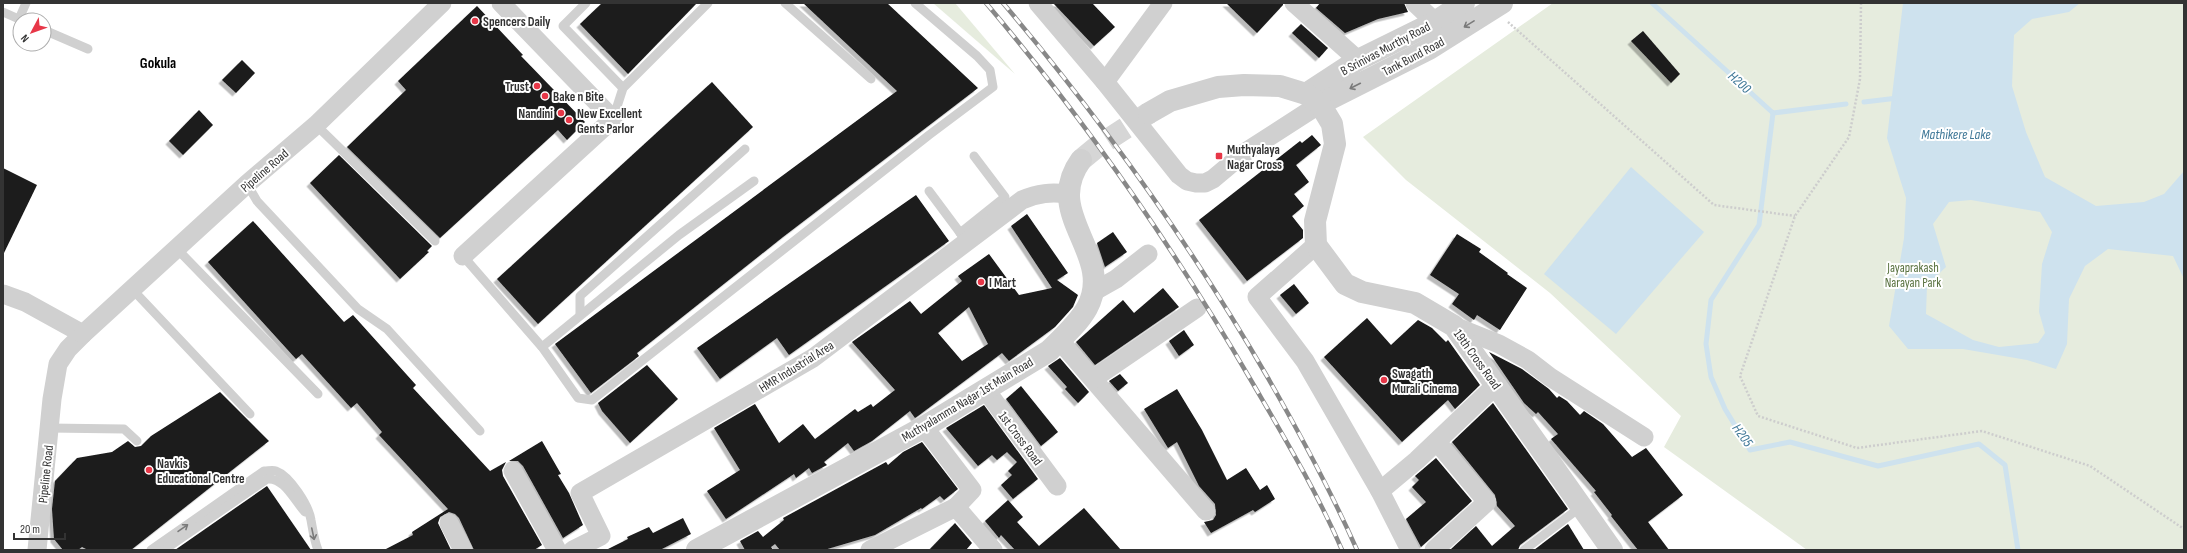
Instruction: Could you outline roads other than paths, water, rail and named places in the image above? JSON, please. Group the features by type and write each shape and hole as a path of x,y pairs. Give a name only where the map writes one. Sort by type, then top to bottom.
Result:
{"street":[{"name":"Pipeline Road","path":"37,550 52,399 58,364 68,349 247,184 316,125 442,3"},
{"path":"463,256 613,119 501,3"},
{"path":"1038,3 1105,82 1180,175 1187,181 1205,183 1213,179 1313,99"},
{"path":"1105,82 1163,3"},
{"path":"1294,3 1358,60"},
{"path":"1415,3 1435,22"},
{"name":"B Srinivas Murthy Road","path":"1313,99 1358,60 1435,22 1464,3"},
{"name":"Tank Bund Road","path":"1313,99 1429,49 1498,6"},
{"path":"1149,113 1170,101 1218,88 1244,85 1280,86 1313,99 1332,124 1335,144 1315,220 1316,245 1257,297 1305,361 1380,491 1410,550"},
{"name":"Muthyalamma Nagar 1st Main Road","path":"710,547 924,427 1049,351 1060,341 1088,307 1093,292 1095,276 1073,216 1068,194 1073,172 1081,160"},
{"name":"HMR Industrial Area","path":"573,550 601,536 580,493 813,358 963,238 1022,200 1036,194 1052,192 1068,194"},
{"name":"19th Cross Road","path":"1316,245 1345,284 1362,292 1415,303 1454,326 1612,550"},
{"path":"1093,292 1116,278 1148,254"},
{"path":"3,294 25,302 83,334"},
{"path":"1093,380 1197,308"},
{"path":"1454,326 1500,344 1644,437"},
{"path":"1060,341 1206,511"},
{"path":"1380,491 1437,442 1496,384"},
{"name":"1st Cross Road","path":"985,389 1057,486"},
{"path":"870,550 956,507 972,490 924,427"},
{"path":"1434,550 1487,502 1437,442"},
{"path":"513,471 557,550"},
{"path":"956,507 993,550"},
{"path":"449,523 463,550"}],"lane":[{"path":"586,3 563,26 623,88"},
{"path":"613,119 623,88 708,3"},
{"path":"785,3 871,79"},
{"path":"463,256 542,347 578,398 592,400 929,135 993,87 990,70 977,56 915,3"},
{"path":"52,33 88,49"},
{"path":"316,125 435,242"},
{"path":"580,315 580,296 745,149"},
{"path":"929,191 963,238 1005,197 974,156"},
{"path":"542,347 679,235 754,181"},
{"path":"247,184 257,201 358,309 387,328 480,431"},
{"path":"177,249 318,394"},
{"path":"133,290 250,414"},
{"path":"49,428 124,429 136,441"},
{"path":"151,550 264,471 275,470 284,476 300,494 311,519 313,537 318,550"},
{"path":"164,550 266,479 274,478 281,482 311,519"},
{"path":"1524,550 1582,506"}],"water":[{"name":"Mathikere Lake","path":"1903,3 2080,3 2069,12 2032,19 2014,35 2012,86 2026,132 2045,177 2096,206 2144,202 2164,194 2184,171 2184,279 2173,256 2108,249 2085,266 2069,299 2067,344 2056,369 2027,360 1963,349 1908,349 1889,326 1904,238 1906,198 1887,138","holes":["1971,200 2040,212 2052,232 2042,264 2039,312 2045,333 2038,343 1999,347 1973,340 1926,314 1927,285 1946,267 1933,224 1949,202"]},
{"path":"1631,167 1704,232 1616,334 1544,274"}],"waterway":[{"name":"H200","path":"1652,3 1773,113 1846,104"},
{"name":"H200","path":"1864,102 1898,98"},
{"name":"H205","path":"1773,113 1759,225 1711,300 1706,344 1711,377 1725,409 1750,450 1790,442 1878,466 1979,444 2005,465 2018,550"}],"tunnel":[{"path":"1081,160 1098,146 1149,113"}],"railway":[{"path":"986,3 1094,139 1192,283 1288,444 1322,507 1342,550"},
{"path":"1003,3 1040,47 1110,138 1144,184 1208,280 1239,328 1292,420 1326,484 1357,550"}],"place":[{"name":"Spencers Daily","path":"475,21"},
{"name":"Trust","path":"537,86"},
{"name":"Bake n Bite","path":"545,96"},
{"name":"Nandini","path":"561,113"},
{"name":"New Excellent Gents Parlor","path":"569,120"},
{"name":"Muthyalaya Nagar Cross","path":"1219,156"},
{"name":"I Mart","path":"981,282"},
{"name":"Swagath Murali Cinema","path":"1384,380"},
{"name":"Navkis Educational Centre","path":"149,470"}],"district":[{"name":"Gokula","path":"158,63"}],"park label":[{"name":"Jayaprakash Narayan Park","path":"1913,274"}]}
